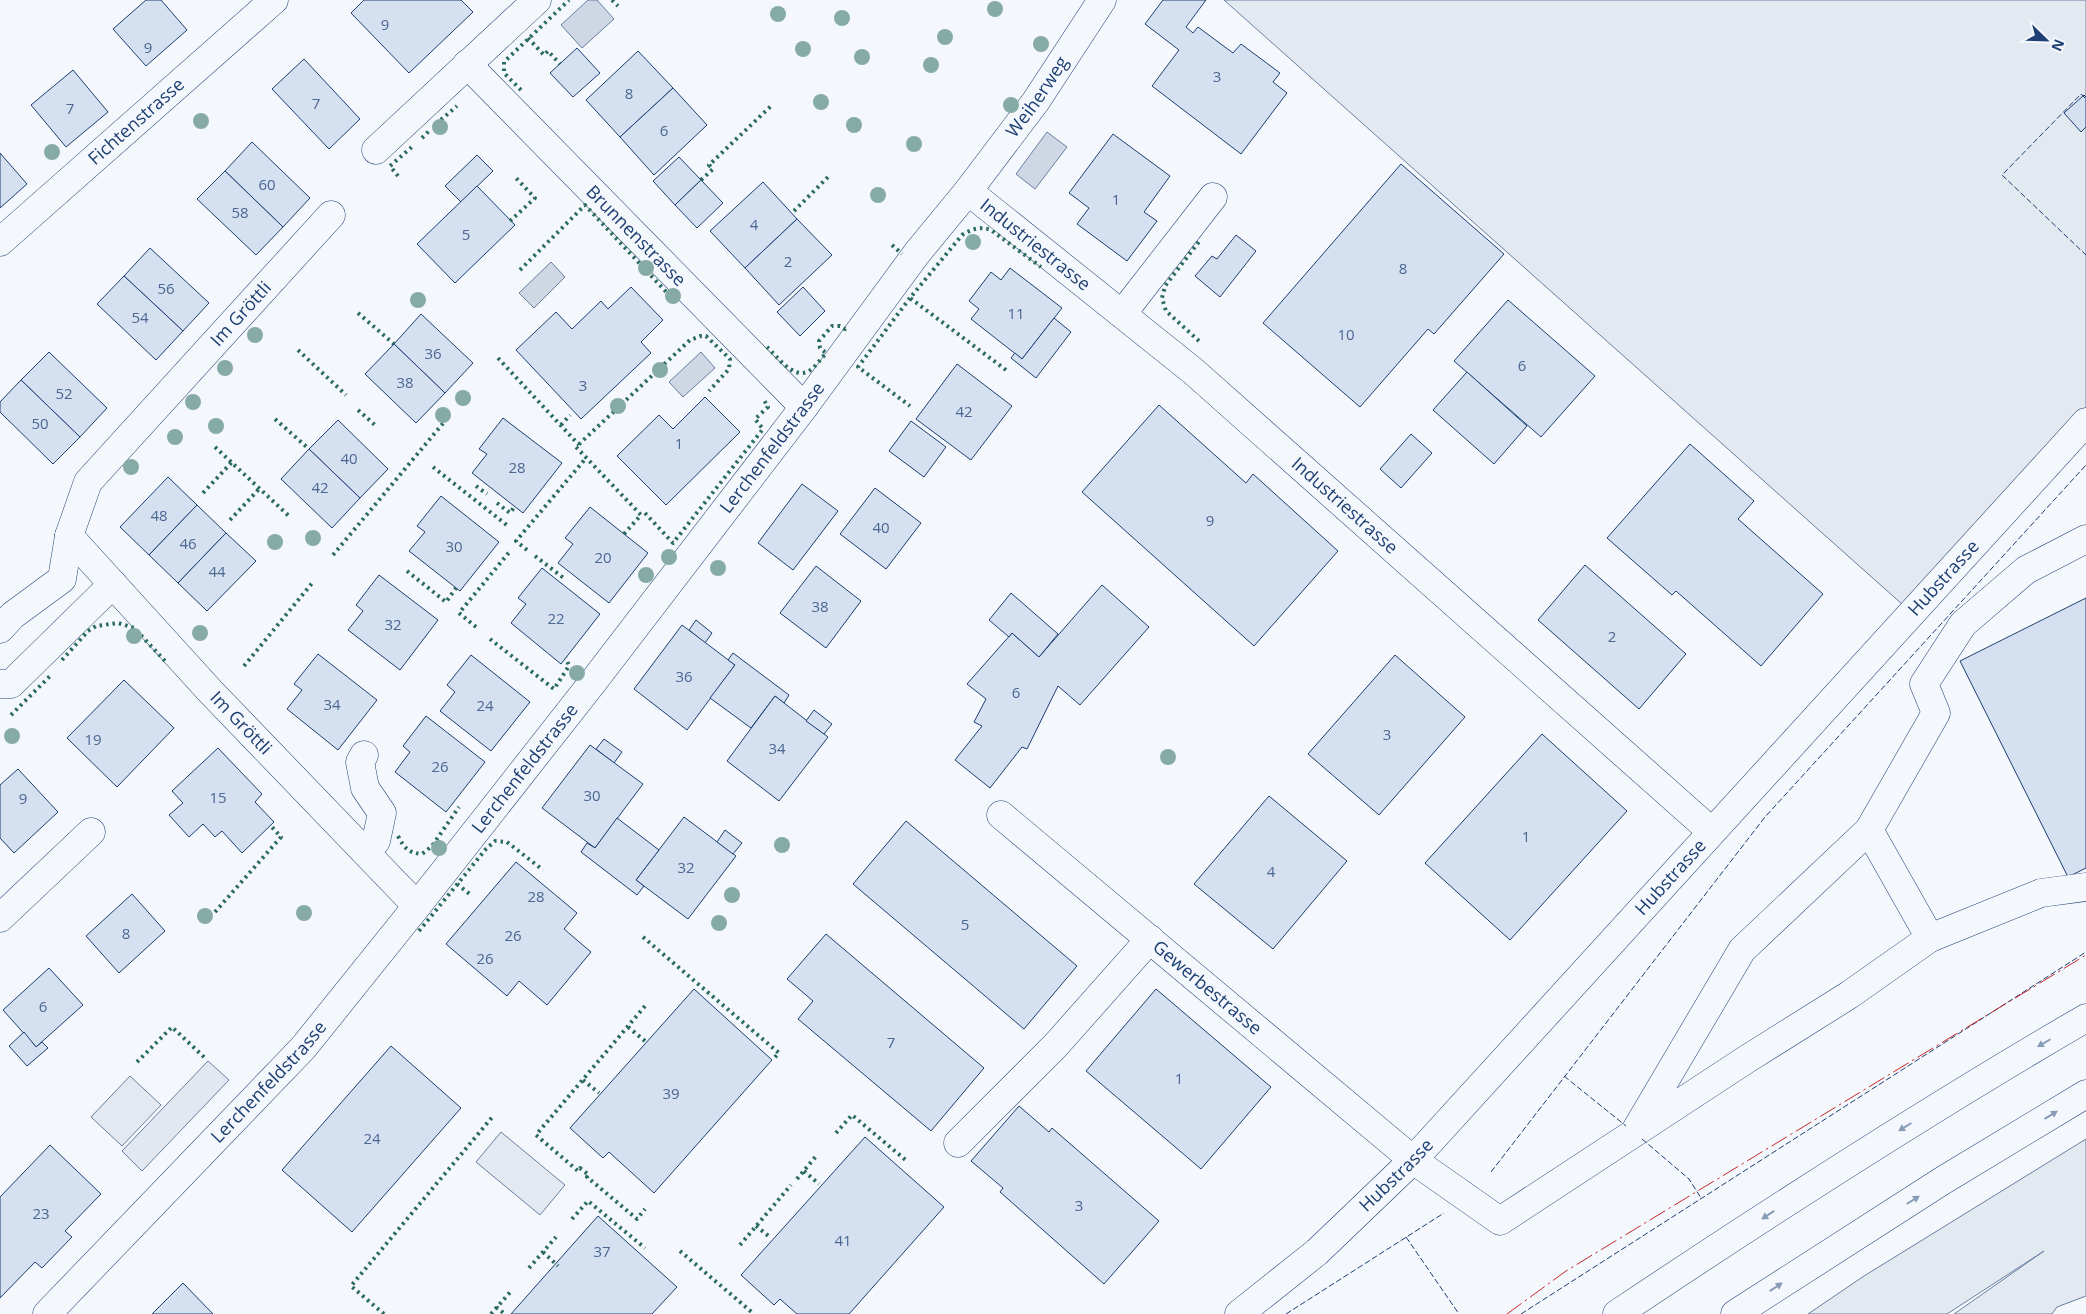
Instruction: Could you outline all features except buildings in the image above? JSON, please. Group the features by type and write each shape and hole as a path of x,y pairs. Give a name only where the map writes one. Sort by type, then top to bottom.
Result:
{"main road":[{"name":"Fichtenstrasse","path":"0,242 274,0"},
{"path":"376,150 537,0"},
{"name":"Weiherweg","path":"968,192 1036,101 1102,0"},
{"name":"Brunnenstrasse","path":"467,64 804,408"},
{"name":"Industriestrasse","path":"968,192 1193,371 1712,831"},
{"name":"Lerchenfeldstrasse","path":"47,1314 303,1048 587,690 804,408 917,253 968,192"},
{"path":"1122,314 1213,197"},
{"name":"Im Gröttli","path":"0,629 13,615 62,579 69,536 88,482 331,215"},
{"name":"Hubstrasse","path":"1239,1314 1318,1252 1413,1160 2086,422"},
{"name":"Im Gröttli","path":"69,536 210,690 417,906"},
{"path":"1634,1133 1742,950 1869,830 1936,713 1924,684 1963,624 2026,570 2086,539"},
{"path":"0,684 11,684 114,584"},
{"path":"364,755 360,762 365,788 382,813 376,841 365,852"},
{"name":"Gewerbestrasse","path":"1001,815 1413,1160 1500,1221 1634,1133"},
{"path":"1869,830 1930,938"},
{"path":"0,918 91,832"},
{"path":"1634,1133 1849,996 1930,938 2041,893 2086,886"},
{"path":"958,1143 1056,1045 1150,939"},
{"path":"1617,1314 1908,1125 2086,1018"},
{"path":"1735,1314 1942,1181 2086,1094"}],"shaded area":[{"path":"588,0 597,0 614,19 582,48 561,25"},
{"path":"1224,0 2086,0 2086,422 1912,613"},
{"path":"1047,132 1067,147 1035,189 1016,174"},
{"path":"551,262 565,277 534,308 519,293"},
{"path":"701,352 715,368 683,397 669,382"},
{"path":"208,1061 229,1080 142,1171 122,1151"},
{"path":"130,1076 161,1105 122,1146 91,1117"},
{"path":"501,1132 565,1185 540,1215 476,1162"},
{"path":"2086,1139 2086,1296 2057,1307 2052,1314 1954,1314 2044,1251 1947,1314 1808,1314 1864,1276"}],"hedge":[{"path":"521,90 504,73 504,62 569,0"},
{"path":"612,0 618,6"},
{"path":"528,38 544,55 548,51 560,64"},
{"path":"436,124 457,106"},
{"path":"701,180 713,169 709,165 771,106"},
{"path":"422,138 429,131"},
{"path":"398,176 390,166 413,146"},
{"path":"510,221 535,198 515,177"},
{"path":"794,211 828,177"},
{"path":"520,270 585,205 671,297"},
{"path":"1006,370 910,298 962,235 976,229 991,230 1041,267"},
{"path":"1199,341 1166,311 1162,298 1165,286 1201,239"},
{"path":"892,245 902,254"},
{"path":"910,298 858,367 910,406"},
{"path":"358,313 394,344"},
{"path":"767,347 791,370 803,373 809,371 826,353 820,348 819,341 832,326 840,326 845,329 848,326"},
{"path":"624,534 641,515 576,447 690,340 701,336 706,336 730,359 729,369 709,391"},
{"path":"298,350 346,395"},
{"path":"498,358 579,445"},
{"path":"645,513 673,543 763,429 755,419 768,407 764,400"},
{"path":"358,410 375,425"},
{"path":"561,425 570,415"},
{"path":"275,419 309,449"},
{"path":"333,555 445,421"},
{"path":"215,447 290,517"},
{"path":"527,550 516,541 586,458"},
{"path":"203,493 232,462"},
{"path":"433,467 508,526"},
{"path":"476,486 487,494"},
{"path":"230,520 260,488"},
{"path":"497,503 510,513 515,506"},
{"path":"476,627 459,613 511,550"},
{"path":"535,556 565,579"},
{"path":"407,571 446,602 456,588"},
{"path":"244,666 313,582"},
{"path":"62,660 88,631 96,626 118,623 134,628 167,663"},
{"path":"490,639 554,689 569,666 566,658"},
{"path":"11,715 50,676"},
{"path":"398,836 407,849 422,854 432,846 459,807"},
{"path":"215,912 281,837 271,826"},
{"path":"419,931 486,849 495,841 507,842 543,870"},
{"path":"457,884 471,895"},
{"path":"643,937 779,1053 774,1058"},
{"path":"645,1006 536,1135 578,1171 580,1168 589,1175 587,1177 637,1219 645,1209"},
{"path":"137,1062 172,1027 205,1058"},
{"path":"628,1027 645,1041"},
{"path":"583,1080 599,1093"},
{"path":"384,1314 351,1286 494,1115"},
{"path":"836,1133 852,1115 908,1162"},
{"path":"797,1179 817,1155"},
{"path":"804,1171 819,1184"},
{"path":"740,1245 791,1185"},
{"path":"572,1219 588,1201 645,1248"},
{"path":"756,1226 771,1238"},
{"path":"529,1268 556,1237"},
{"path":"680,1251 754,1314"},
{"path":"543,1252 558,1266"},
{"path":"491,1314 512,1290"},
{"path":"496,1307 505,1314"}],"fence":[{"path":"2085,98 2081,94 2002,175 2086,255"},
{"path":"1491,1172 1765,817 2086,465"},
{"path":"1521,1314 2086,952"},
{"path":"1564,1076 1626,1126"},
{"path":"1642,1139 1689,1179 1701,1198"},
{"path":"1286,1314 1444,1213"},
{"path":"1406,1237 1459,1314"}],"power":[{"path":"1507,1314 1566,1271 2086,955"}]}
